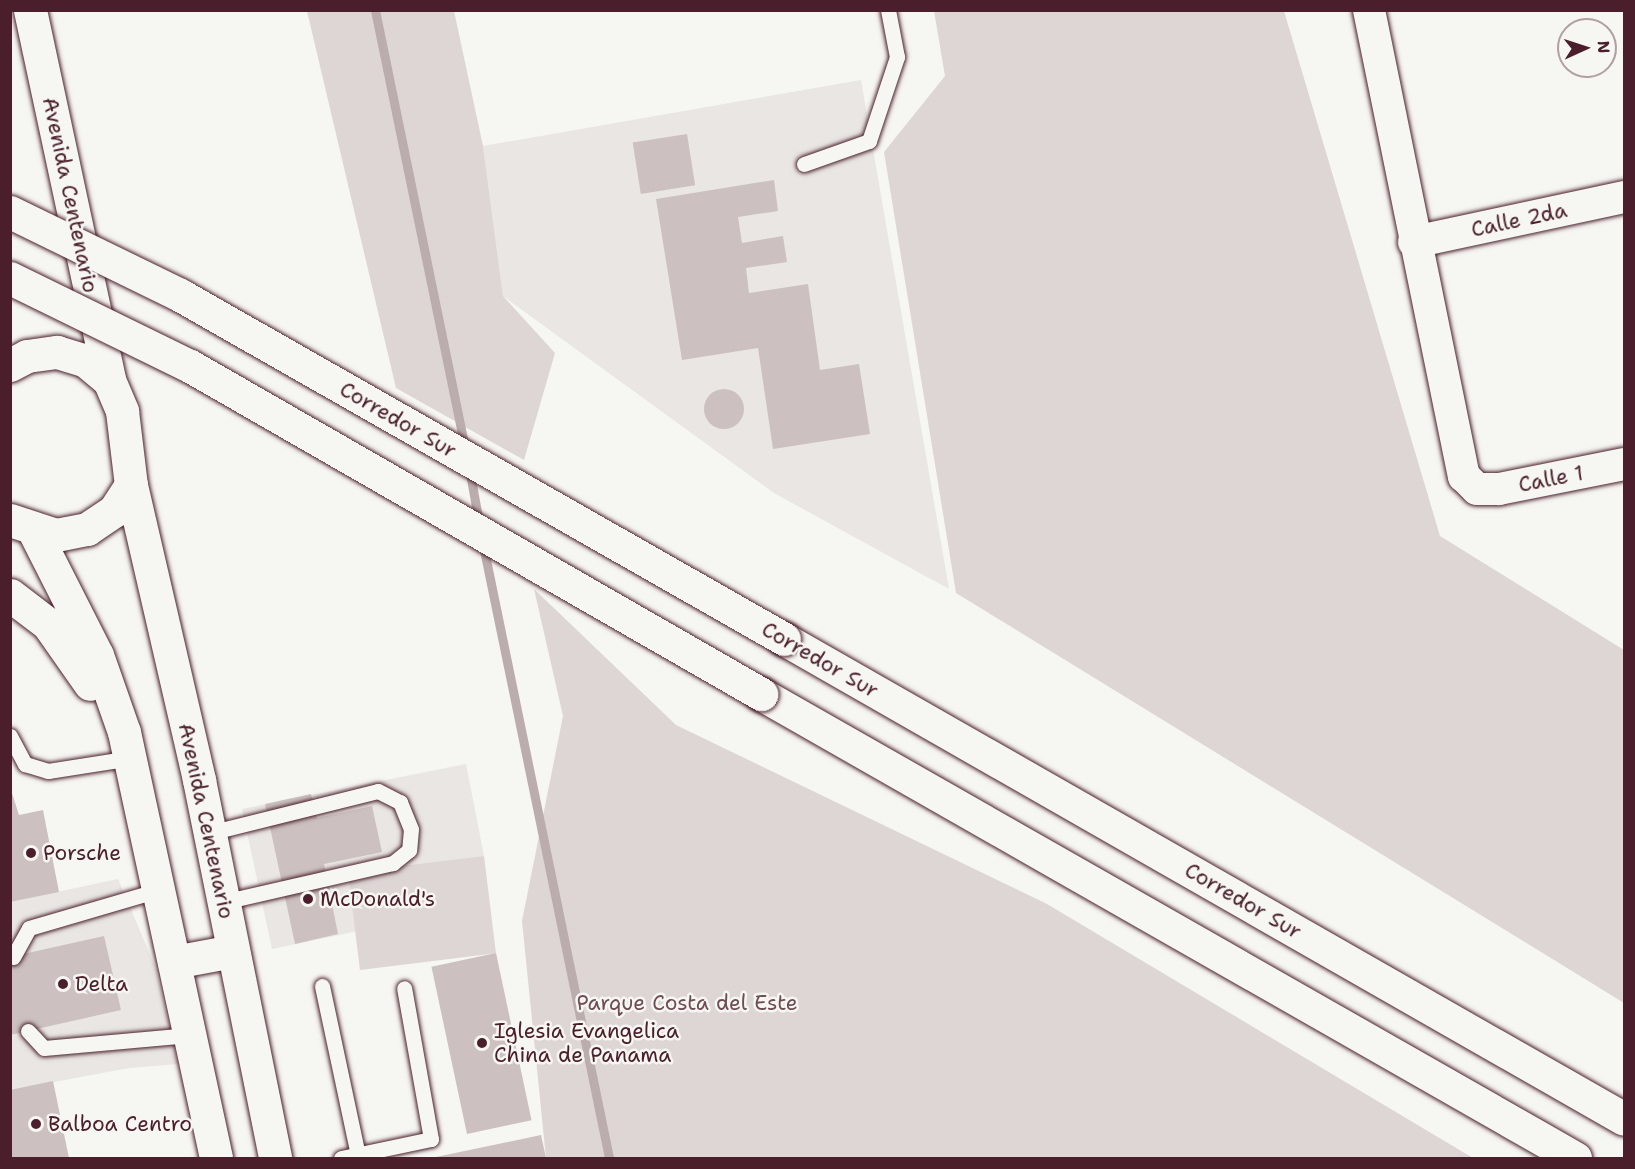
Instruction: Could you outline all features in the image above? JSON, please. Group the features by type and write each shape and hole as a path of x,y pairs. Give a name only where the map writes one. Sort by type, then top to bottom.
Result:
{"main road":[{"name":"Avenida Centenario","path":"30,10 110,380 130,447 131,484 209,833 275,1158"},
{"name":"Corredor Sur","path":"10,212 180,295 1624,1119"},
{"path":"10,278 190,366 1575,1158"},
{"path":"10,365 27,356 57,352 86,361 110,380"},
{"path":"22,525 56,535 87,529 114,511 131,484"},
{"path":"22,525 97,655 128,745 216,1158"},
{"path":"10,595 48,624 128,745"},
{"path":"174,962 233,951"}],"street":[{"path":"1369,10 1414,242"},
{"name":"Calle 2da","path":"1414,242 1624,197"},
{"name":"Calle 1","path":"1414,242 1464,476 1477,489 1499,489 1624,464"}],"lane":[{"path":"804,164 869,141 897,57 888,10"},
{"path":"10,736 26,764 48,771 128,745"},
{"path":"209,833 378,791 400,802 411,829 409,850 393,863 223,902"},
{"path":"13,957 29,928 159,890"},
{"path":"322,986 358,1155"},
{"path":"341,1158 432,1138 404,988"},
{"path":"28,1031 44,1048 189,1035"}],"shaded area":[{"path":"861,80 949,589 774,493 503,296 483,146"},
{"path":"466,764 484,856 351,887 358,931 272,949 242,809"},
{"path":"118,879 155,966 178,1064 129,1068 11,1090 10,902"}],"green space":[{"path":"307,11 454,11 483,146 503,296 555,353 524,460 396,388"},
{"path":"934,11 1284,11 1440,536 1624,650 1624,1003 956,593 884,152 945,76"},
{"name":"Parque Costa del Este","path":"534,589 676,725 1047,904 1473,1158 546,1158 522,921 563,716"},
{"path":"484,856 496,953 360,970 348,873"}],"building":[{"path":"687,134 695,185 641,194 633,143"},
{"path":"774,180 778,211 738,217 742,243 783,236 787,262 746,268 749,293 808,284 820,370 859,364 870,434 773,449 758,348 682,360 656,199"},
{"path":"724,389 738,395 744,409 738,423 724,429 710,423 704,409 710,395"},
{"name":"Porsche","path":"10,787 19,815 43,810 59,892 10,902"},
{"name":"McDonald's","path":"311,794 317,818 372,806 382,852 324,864 338,934 295,944 265,804"},
{"name":"Delta","path":"104,936 121,1010 10,1035 10,957"},
{"name":"Iglesia Evangelica China de Panama","path":"496,953 532,1120 467,1134 431,967"},
{"name":"Balboa Centro","path":"53,1081 69,1158 10,1158 10,1090"},
{"path":"541,1135 546,1158 436,1158 436,1157"}],"waterway":[{"path":"375,10 465,449"},
{"path":"469,468 479,523"},
{"path":"483,545 609,1158"}],"place":[{"name":"Porsche","path":"31,853"},
{"name":"McDonald's","path":"308,899"},
{"name":"Delta","path":"63,984"},
{"name":"Iglesia Evangelica China de Panama","path":"482,1043"},
{"name":"Balboa Centro","path":"36,1124"}]}
